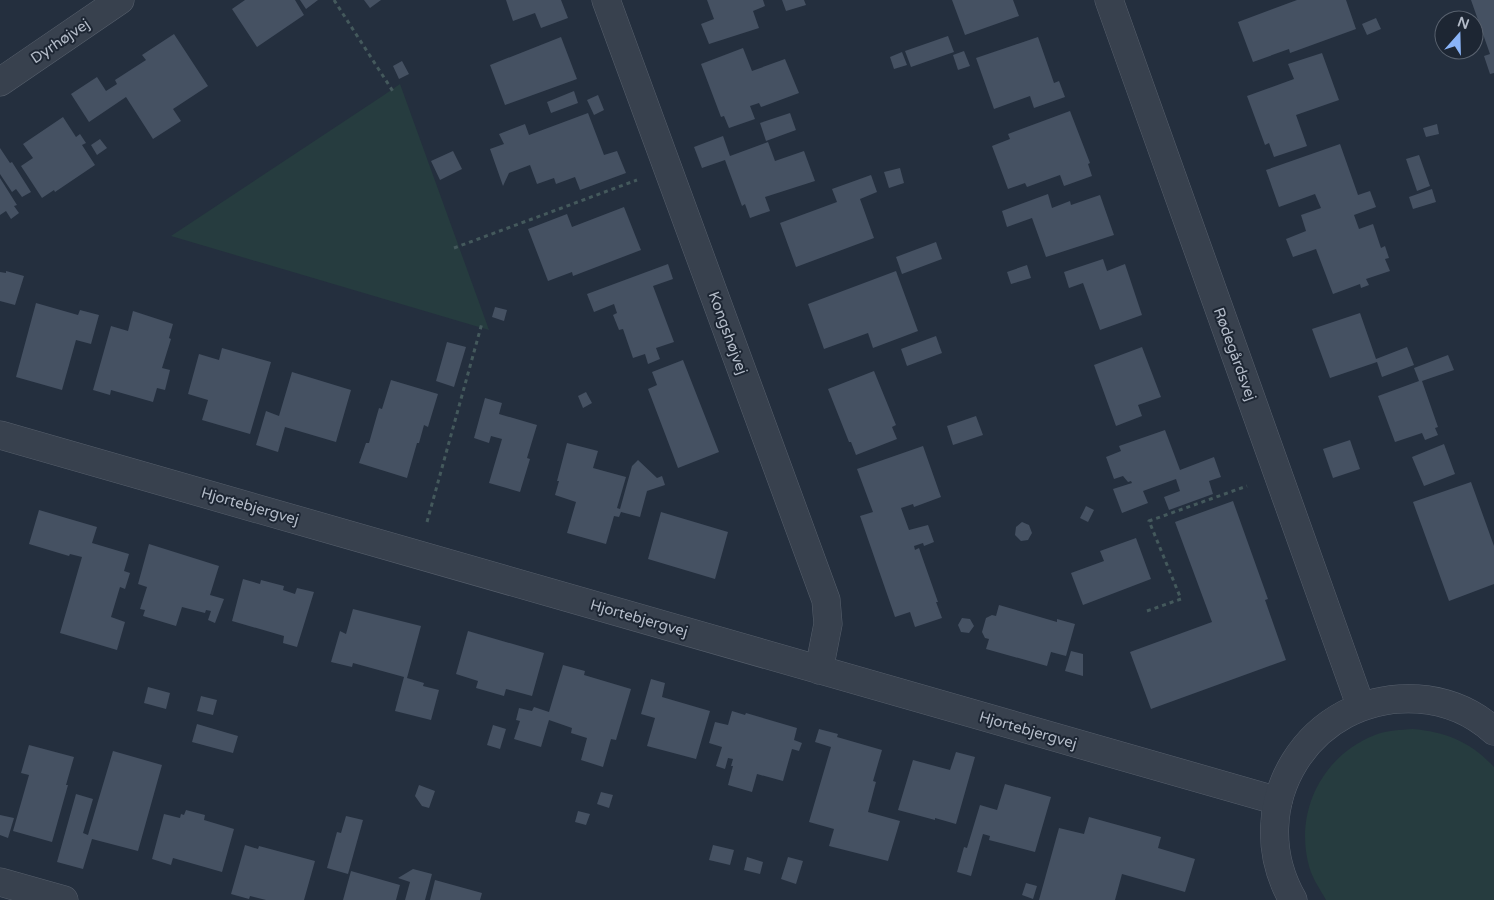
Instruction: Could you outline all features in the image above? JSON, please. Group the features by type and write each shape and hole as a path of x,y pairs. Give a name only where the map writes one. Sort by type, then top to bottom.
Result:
{"street":[{"name":"Dyrhøjvej","path":"0,82 120,0"},
{"name":"Kongshøjvej","path":"606,0 826,600 828,624 820,670"},
{"name":"Rødegårdsvej","path":"1108,0 1361,707"},
{"name":"Hjortebjergvej","path":"0,435 1278,801"},
{"path":"1293,900 1280,872 1276,851 1274,830 1278,801 1289,770 1307,744 1319,732 1332,722 1361,707 1394,699 1427,700 1444,703 1475,717 1494,731"},
{"path":"0,882 64,900"}],"path":[{"path":"334,0 394,93"},
{"path":"454,248 668,168"},
{"path":"418,555 482,323"},
{"path":"1147,611 1181,599 1149,521 1278,475"}],"green space":[{"path":"400,84 489,330 171,236 384,95"},
{"path":"1413,729 1425,730 1457,740 1476,751 1494,767 1494,900 1326,900 1310,870 1305,845 1306,825 1317,787 1327,771 1341,756 1357,744 1380,733"}],"building":[{"path":"245,0 295,0 304,15 257,47 232,9"},
{"path":"300,0 318,0 306,9"},
{"path":"364,0 381,0 370,8"},
{"path":"506,0 561,0 568,18 541,28 535,13 513,21"},
{"path":"707,0 763,0 765,6 753,11 759,28 709,44 701,24 714,19"},
{"path":"782,0 804,0 806,5 786,11"},
{"path":"952,0 1013,0 1019,16 965,35"},
{"path":"1297,0 1346,0 1356,29 1290,53 1289,49 1253,62 1238,22"},
{"path":"1471,0 1494,0 1494,73 1490,74 1484,56 1490,54 1484,37 1484,10 1475,10"},
{"path":"1376,18 1381,29 1367,35 1362,24"},
{"path":"174,34 208,86 173,109 181,121 153,139 126,97 89,122 71,94 97,77 106,91 117,84 115,80 146,60 142,55"},
{"path":"948,36 954,52 911,67 905,51"},
{"path":"561,37 577,79 505,105 490,65"},
{"path":"1038,37 1054,83 1059,81 1065,97 1034,108 1030,96 994,109 976,58"},
{"path":"743,48 752,71 785,59 799,93 761,107 759,103 750,106 755,119 729,128 724,116 721,117 701,64"},
{"path":"964,51 970,66 958,70 953,55"},
{"path":"902,52 907,65 894,69 890,57"},
{"path":"1322,53 1339,100 1296,115 1307,146 1274,157 1269,143 1265,145 1247,96 1294,79 1288,64"},
{"path":"402,61 409,74 399,79 393,66"},
{"path":"574,91 578,103 551,113 547,102"},
{"path":"598,95 604,110 594,115 587,100"},
{"path":"1070,111 1090,163 1088,164 1092,176 1064,186 1060,175 1027,187 1025,183 1008,189 992,146 1010,139 1008,134"},
{"path":"588,113 604,155 617,151 626,173 580,190 575,177 556,184 554,178 537,184 530,165 509,173 503,186 490,149 504,144 499,134 525,124 529,135"},
{"path":"790,113 796,130 766,141 760,123"},
{"path":"63,117 76,137 80,134 86,143 82,145 95,165 55,192 54,190 42,198 21,166 33,158 23,144"},
{"path":"1437,124 1439,134 1426,137 1423,128"},
{"path":"723,136 730,156 768,142 775,161 804,151 815,181 765,197 770,211 750,218 745,204 742,206 725,160 702,168 694,147"},
{"path":"100,139 107,148 97,155 91,145"},
{"path":"1340,144 1358,195 1370,191 1376,207 1354,215 1359,229 1373,224 1381,248 1385,246 1389,258 1385,259 1390,271 1366,279 1369,285 1361,288 1360,284 1333,294 1316,249 1293,257 1286,239 1306,231 1301,215 1321,208 1315,194 1279,207 1266,170"},
{"path":"0,148 10,163 12,162 31,192 22,197 16,189 12,192 0,174"},
{"path":"453,151 462,169 440,180 431,161"},
{"path":"1419,155 1430,186 1417,191 1406,159"},
{"path":"900,168 904,183 889,188 884,172"},
{"path":"871,175 877,192 860,199 874,238 796,267 780,223 837,202 832,189"},
{"path":"0,178 17,205 14,206 19,213 11,219 6,211 0,215"},
{"path":"1432,189 1436,202 1413,209 1409,197"},
{"path":"1048,194 1052,208 1070,201 1071,205 1100,195 1114,235 1046,257 1032,218 1007,227 1002,211"},
{"path":"624,207 641,250 573,276 572,272 548,281 528,229 567,214 572,227"},
{"path":"936,242 942,259 902,274 896,257"},
{"path":"1103,259 1107,271 1125,264 1142,315 1100,330 1083,283 1069,288 1064,272"},
{"path":"668,264 673,279 653,286 674,342 656,348 660,359 648,364 645,354 633,358 623,329 619,330 613,315 617,313 614,304 594,312 587,294"},
{"path":"1027,265 1031,278 1011,284 1007,272"},
{"path":"6,271 24,276 15,305 0,301 0,272 6,273"},
{"path":"896,271 918,331 873,348 868,333 824,349 808,304"},
{"path":"36,303 78,315 80,310 99,315 91,344 76,340 62,390 16,377"},
{"path":"495,307 507,310 504,321 492,317"},
{"path":"133,311 173,324 169,338 171,339 162,368 170,370 165,390 157,388 153,402 111,390 110,395 93,390 111,326 128,331"},
{"path":"1360,313 1376,359 1407,347 1414,365 1382,377 1377,362 1330,378 1312,329"},
{"path":"936,336 942,353 907,366 901,349"},
{"path":"447,342 466,347 454,387 436,381"},
{"path":"1142,347 1161,397 1138,405 1142,416 1116,426 1094,365"},
{"path":"222,348 271,362 250,434 202,420 208,400 188,394 199,354 219,360"},
{"path":"1448,355 1454,370 1422,381 1438,427 1435,428 1438,435 1425,440 1422,433 1395,442 1378,396 1419,381 1414,368"},
{"path":"683,360 719,452 678,468 648,389 657,385 652,372"},
{"path":"874,371 896,425 892,427 897,439 856,455 828,389"},
{"path":"292,372 351,390 336,442 285,427 278,452 256,445 266,411 279,416"},
{"path":"391,380 438,394 428,427 424,425 419,443 417,443 407,478 359,463 366,443 369,443 379,408 382,409"},
{"path":"586,392 592,403 583,408 578,396"},
{"path":"485,398 502,403 499,414 537,425 527,458 530,459 520,492 489,483 502,439 491,436 489,443 474,438"},
{"path":"976,416 983,435 953,445 947,426"},
{"path":"1165,430 1180,470 1214,457 1221,477 1209,481 1213,494 1169,510 1164,497 1180,491 1176,479 1143,491 1148,503 1122,513 1113,489 1132,483 1131,481 1128,482 1123,476 1114,479 1106,457 1121,451 1119,446"},
{"path":"1350,440 1360,469 1333,478 1323,449"},
{"path":"567,443 598,451 593,468 626,477 617,508 620,509 632,466 638,460 657,478 662,476 665,485 647,491 640,517 621,512 619,517 614,516 606,544 567,533 576,502 555,495"},
{"path":"1444,444 1455,474 1424,486 1412,457"},
{"path":"923,446 941,497 914,507 913,504 901,508 909,530 928,525 934,542 924,546 923,543 914,546 915,550 919,548 942,618 915,627 910,612 895,617 860,516 873,512 857,469"},
{"path":"1471,482 1494,546 1494,584 1449,601 1413,502"},
{"path":"1233,501 1268,599 1265,600 1286,660 1151,709 1130,652 1212,622 1175,522"},
{"path":"1086,506 1094,510 1088,522 1080,518"},
{"path":"39,510 97,527 92,543 129,554 124,571 130,573 125,589 120,587 111,617 125,622 117,650 60,633 82,557 70,554 69,556 29,544"},
{"path":"661,512 728,532 715,579 648,559"},
{"path":"1022,522 1029,525 1032,533 1028,540 1021,541 1015,535 1016,527"},
{"path":"1136,538 1151,579 1083,605 1071,573 1104,561 1100,551"},
{"path":"149,544 219,566 210,595 224,599 215,623 208,620 211,611 206,610 205,613 182,607 176,626 143,616 145,610 140,609 147,587 138,584"},
{"path":"243,579 260,584 261,580 284,586 283,590 295,594 297,588 314,592 297,647 283,643 284,636 232,621"},
{"path":"999,605 1057,622 1057,619 1075,624 1066,656 1051,652 1047,666 986,649 989,639 985,638 982,632 986,618 992,615 996,616"},
{"path":"353,609 421,626 407,678 424,683 423,686 439,690 431,720 395,711 404,677 353,663 352,667 331,662 340,631 346,634"},
{"path":"962,618 970,619 974,626 969,633 961,632 958,625"},
{"path":"468,631 544,653 532,696 506,689 504,696 476,688 478,681 456,674"},
{"path":"1071,651 1083,654 1083,676 1065,671"},
{"path":"563,665 585,671 584,675 631,689 616,740 611,739 603,767 581,760 587,738 571,733 572,728 549,720 541,747 514,739 520,721 516,720 519,708 532,711 534,707 549,712"},
{"path":"651,679 665,683 662,697 710,711 696,759 647,746 655,718 641,714"},
{"path":"148,687 170,693 166,709 144,703"},
{"path":"201,696 217,700 213,715 197,711"},
{"path":"732,711 745,715 746,713 797,728 794,740 802,743 799,751 792,749 783,781 757,774 752,792 728,785 733,759 728,758 725,769 716,766 722,747 709,743 715,722 728,725"},
{"path":"197,724 238,736 233,753 192,742"},
{"path":"493,725 506,729 500,749 487,745"},
{"path":"819,729 838,734 837,737 882,750 873,781 876,782 868,812 900,821 888,861 829,846 834,829 809,822 831,747 815,742"},
{"path":"29,745 74,757 52,842 13,831 29,775 21,773"},
{"path":"113,751 162,765 138,851 92,839 83,869 57,862 76,794 93,799 83,833 88,835"},
{"path":"956,752 975,757 956,824 898,810 913,760 950,770"},
{"path":"1005,784 1051,797 1035,852 989,840 990,836 983,834 971,876 957,872 964,847 967,848 980,805 997,810"},
{"path":"419,785 435,791 429,808 422,806 415,796"},
{"path":"601,792 613,795 609,808 597,804"},
{"path":"186,810 205,815 204,820 234,829 222,872 173,858 171,865 152,859 164,814 180,818 181,814 184,815"},
{"path":"578,811 590,814 586,825 575,822"},
{"path":"0,815 14,818 8,838 0,835"},
{"path":"346,816 363,820 348,874 327,868 337,832 341,833"},
{"path":"1089,817 1161,837 1158,848 1195,859 1185,892 1122,874 1115,900 1039,900 1059,828 1084,834"},
{"path":"245,845 258,849 259,846 315,861 304,900 266,900 250,896 249,899 231,894"},
{"path":"713,845 734,850 730,865 709,860"},
{"path":"747,857 763,862 760,874 744,870"},
{"path":"788,857 803,861 796,884 781,879"},
{"path":"413,869 432,874 425,900 405,900 410,882 398,878"},
{"path":"351,871 400,885 396,900 343,900"},
{"path":"435,880 482,893 480,900 430,900"},
{"path":"1026,883 1037,886 1033,899 1022,895"}]}
